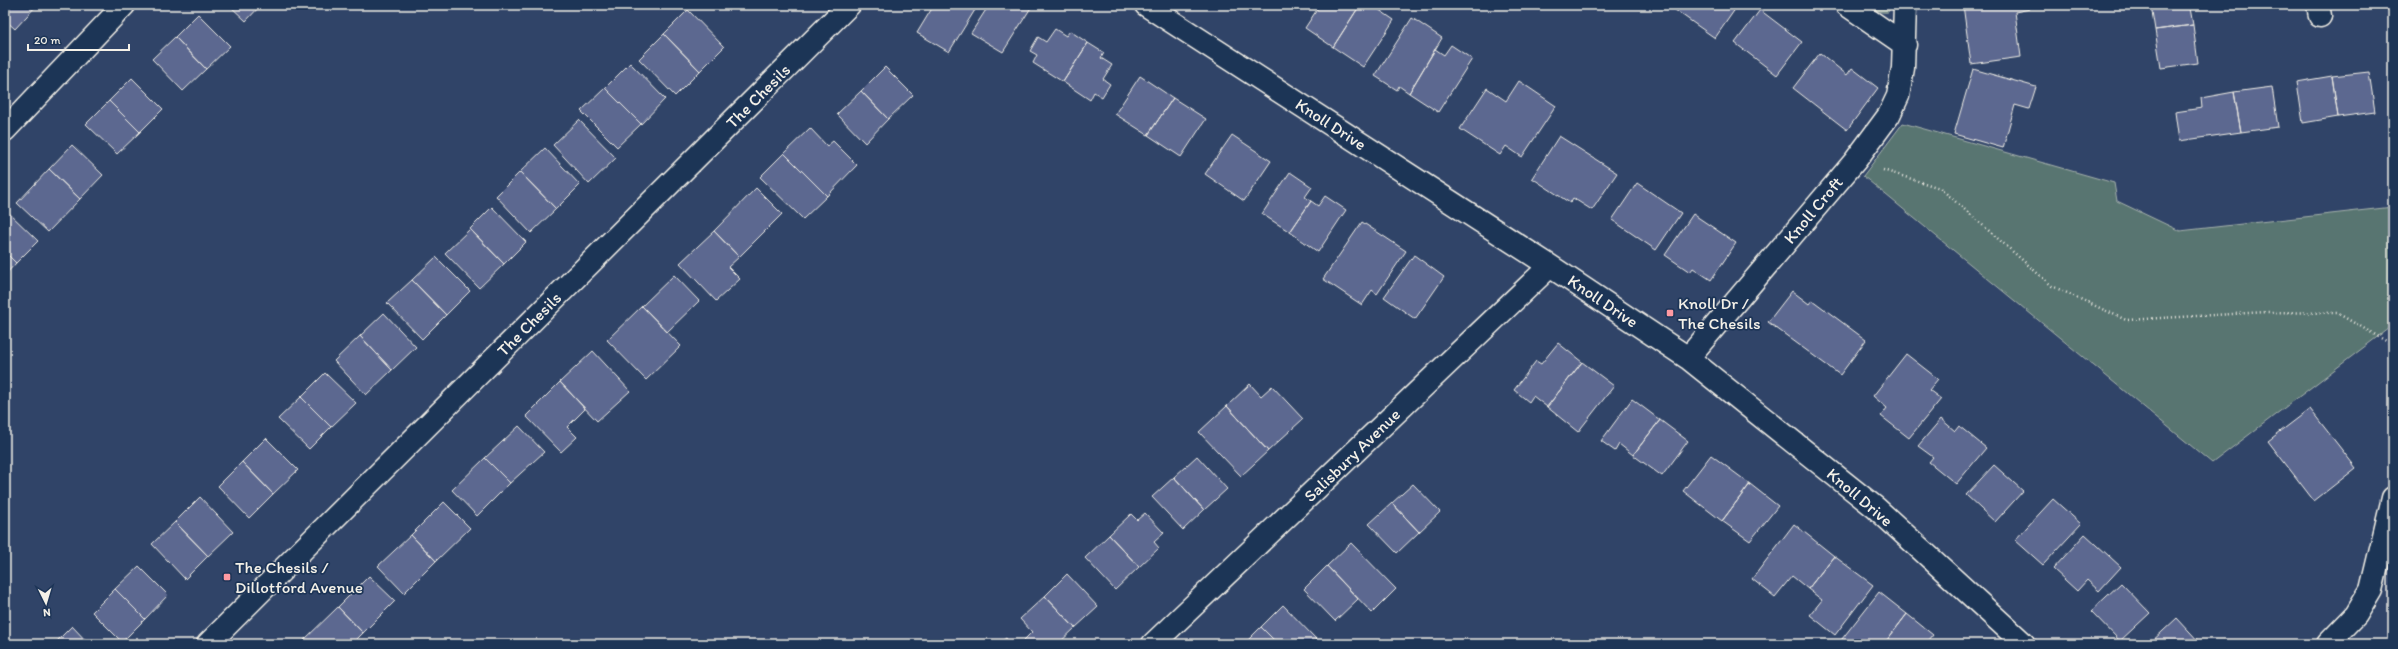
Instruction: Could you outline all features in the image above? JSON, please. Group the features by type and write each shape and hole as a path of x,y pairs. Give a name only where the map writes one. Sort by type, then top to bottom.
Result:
{"street":[{"path":"5,130 124,5"},
{"name":"The Chesils","path":"208,644 849,5"},
{"name":"Knoll Drive","path":"1146,5 1550,266 1688,358 1876,508 2019,642"},
{"path":"1847,5 1905,45"},
{"name":"Knoll Croft","path":"1688,358 1855,161 1890,115 1895,102 1903,68 1906,5"},
{"name":"Salisbury Avenue","path":"1153,644 1550,266"},
{"path":"2328,644 2365,604 2371,590 2393,498"}],"path":[{"path":"1855,161 1940,188 2052,286 2126,320 2267,312 2338,313 2393,345"}],"green space":[{"path":"1869,5 1892,5 1888,12 1882,12 1877,11"},
{"path":"1903,123 2114,183 2117,201 2180,231 2393,207 2393,325 2212,463 1863,176"}],"building":[{"path":"5,5 37,5 15,29 5,20"},
{"path":"229,5 261,5 246,21"},
{"path":"934,5 942,7 978,5 949,52 917,33"},
{"path":"989,5 1032,6 1003,52 971,33"},
{"path":"1320,5 1360,5 1333,47 1305,28"},
{"path":"1360,5 1372,5 1394,20 1363,67 1333,47"},
{"path":"1668,5 1738,5 1715,38"},
{"path":"1963,5 2030,5 2030,9 2015,12 2021,57 1971,64"},
{"path":"2151,5 2206,5 2190,8 2193,25 2155,30"},
{"path":"688,10 724,47 700,71 664,34"},
{"path":"1760,10 1802,42 1777,75 1735,43"},
{"path":"198,14 230,46 206,69 175,37"},
{"path":"1412,18 1442,38 1409,93 1399,86 1397,90 1375,76"},
{"path":"2193,25 2198,63 2161,68 2155,30"},
{"path":"1055,29 1066,36 1070,31 1088,43 1063,82 1033,63 1037,55 1030,51 1038,37 1046,42"},
{"path":"664,34 700,71 675,96 639,59"},
{"path":"175,37 206,69 183,91 152,59"},
{"path":"1088,43 1104,53 1101,58 1112,65 1103,79 1110,84 1102,97 1094,92 1090,100 1063,82"},
{"path":"1451,45 1472,59 1438,112 1409,93 1435,49 1444,55"},
{"path":"1820,53 1847,75 1852,68 1878,88 1847,130 1793,88"},
{"path":"630,63 665,99 641,124 605,88"},
{"path":"885,67 913,95 888,119 861,91"},
{"path":"1973,69 2036,87 2029,109 2015,105 2003,148 1954,134"},
{"path":"2369,72 2375,112 2338,117 2332,76"},
{"path":"1140,76 1173,98 1148,135 1115,114"},
{"path":"2332,76 2338,117 2303,123 2297,82"},
{"path":"132,78 163,109 140,132 109,101"},
{"path":"1519,81 1556,106 1522,157 1506,146 1500,155 1460,129 1487,88 1506,101"},
{"path":"2272,87 2278,127 2241,132 2234,92"},
{"path":"605,88 641,124 617,147 581,111"},
{"path":"861,91 888,119 865,143 837,114"},
{"path":"2234,92 2241,132 2179,141 2175,112 2202,108 2201,98"},
{"path":"1173,98 1206,119 1181,157 1148,135"},
{"path":"109,101 140,132 117,154 86,124"},
{"path":"579,120 616,158 589,184 553,145"},
{"path":"810,128 827,146 833,141 857,165 827,196 784,153"},
{"path":"1232,135 1271,161 1244,201 1205,174"},
{"path":"1559,136 1617,173 1592,210 1573,198 1570,203 1532,178"},
{"path":"72,145 103,175 80,199 49,169"},
{"path":"545,148 580,185 556,209 520,172"},
{"path":"784,153 827,196 803,219 760,177"},
{"path":"49,169 80,199 48,232 17,203"},
{"path":"520,172 556,209 531,233 496,196"},
{"path":"1290,172 1312,187 1305,197 1311,201 1290,232 1262,214"},
{"path":"1637,183 1681,213 1656,250 1612,220"},
{"path":"756,188 782,214 739,257 714,231"},
{"path":"1325,196 1346,210 1318,252 1290,232 1311,201 1318,206"},
{"path":"492,207 526,242 504,264 470,229"},
{"path":"6,210 38,241 16,263 5,252"},
{"path":"1693,214 1736,243 1711,280 1693,268 1690,272 1665,255"},
{"path":"1362,222 1406,251 1377,294 1372,290 1362,305 1323,279"},
{"path":"470,229 504,264 479,288 445,253"},
{"path":"714,231 739,257 728,267 740,279 716,301 680,263"},
{"path":"5,252 16,263 5,275"},
{"path":"1414,255 1444,277 1415,319 1384,297"},
{"path":"436,257 470,291 446,315 412,280"},
{"path":"674,275 699,301 667,332 642,306"},
{"path":"412,280 446,315 422,339 387,303"},
{"path":"1792,291 1809,304 1812,300 1866,340 1840,375 1768,322"},
{"path":"642,306 681,346 646,380 607,340"},
{"path":"384,313 416,347 392,370 360,336"},
{"path":"360,336 392,370 366,395 334,361"},
{"path":"1558,343 1582,362 1547,407 1533,396 1529,402 1514,390 1536,361 1541,364"},
{"path":"593,351 630,391 597,421 560,382"},
{"path":"1906,354 1938,379 1929,390 1941,399 1909,438 1881,416 1887,408 1873,396"},
{"path":"1582,362 1614,386 1578,432 1547,407"},
{"path":"325,373 356,403 331,427 301,397"},
{"path":"560,382 585,409 567,427 577,437 561,452 526,416"},
{"path":"1250,384 1261,396 1272,386 1303,419 1268,451 1227,406"},
{"path":"301,397 331,427 309,449 278,419"},
{"path":"1632,399 1660,420 1633,455 1619,444 1615,451 1601,441"},
{"path":"1227,406 1268,451 1241,476 1199,432"},
{"path":"2310,409 2356,468 2314,501 2268,441"},
{"path":"1941,419 1955,431 1959,426 1986,448 1956,484 1929,462 1933,457 1918,446"},
{"path":"1660,420 1688,441 1662,476 1633,455"},
{"path":"519,426 544,452 510,483 485,458"},
{"path":"266,438 298,470 273,494 242,462"},
{"path":"1711,455 1750,484 1722,521 1683,491"},
{"path":"1197,456 1227,489 1204,510 1174,477"},
{"path":"485,458 510,483 477,516 452,490"},
{"path":"242,462 273,494 249,518 218,486"},
{"path":"1994,465 2023,491 1995,522 1966,495"},
{"path":"1174,477 1204,510 1183,530 1152,497"},
{"path":"1413,484 1440,512 1419,532 1392,503"},
{"path":"1750,484 1778,506 1750,541 1722,521"},
{"path":"200,497 233,532 208,556 175,522"},
{"path":"2053,499 2081,524 2043,565 2015,540"},
{"path":"444,502 470,528 436,561 411,535"},
{"path":"1392,503 1419,532 1397,553 1369,524"},
{"path":"1145,513 1164,533 1154,542 1159,548 1139,567 1109,535 1131,514 1137,520"},
{"path":"175,522 208,556 185,579 152,544"},
{"path":"1794,524 1834,556 1808,589 1792,576 1775,597 1752,579"},
{"path":"2085,534 2121,567 2099,591 2087,580 2077,591 2053,569"},
{"path":"411,535 436,561 404,593 378,566"},
{"path":"1109,535 1139,567 1115,590 1085,558"},
{"path":"1351,543 1396,589 1372,613 1327,566"},
{"path":"1834,556 1873,585 1835,635 1810,615 1822,600 1808,589"},
{"path":"139,566 168,595 145,619 115,589"},
{"path":"1327,566 1358,599 1335,621 1304,589"},
{"path":"1067,574 1098,607 1075,628 1045,596"},
{"path":"369,576 395,601 363,633 338,607"},
{"path":"2121,583 2150,613 2120,641 2091,611"},
{"path":"115,589 145,619 122,642 92,612"},
{"path":"1879,592 1907,614 1884,644 1838,644"},
{"path":"1045,596 1075,628 1058,644 1027,644 1024,640 1032,632 1020,619"},
{"path":"1283,605 1317,640 1312,644 1278,644 1261,627"},
{"path":"338,607 363,633 352,644 306,644 303,641"},
{"path":"1907,614 1933,635 1926,644 1884,644"},
{"path":"2177,618 2201,644 2149,644"},
{"path":"72,626 89,644 54,644"},
{"path":"1261,627 1278,644 1244,644"},
{"path":"1006,638 1011,644 998,644"}],"place":[{"name":"Knoll Dr / The Chesils","path":"1670,313"},
{"name":"The Chesils / Dillotford Avenue","path":"227,577"}]}
